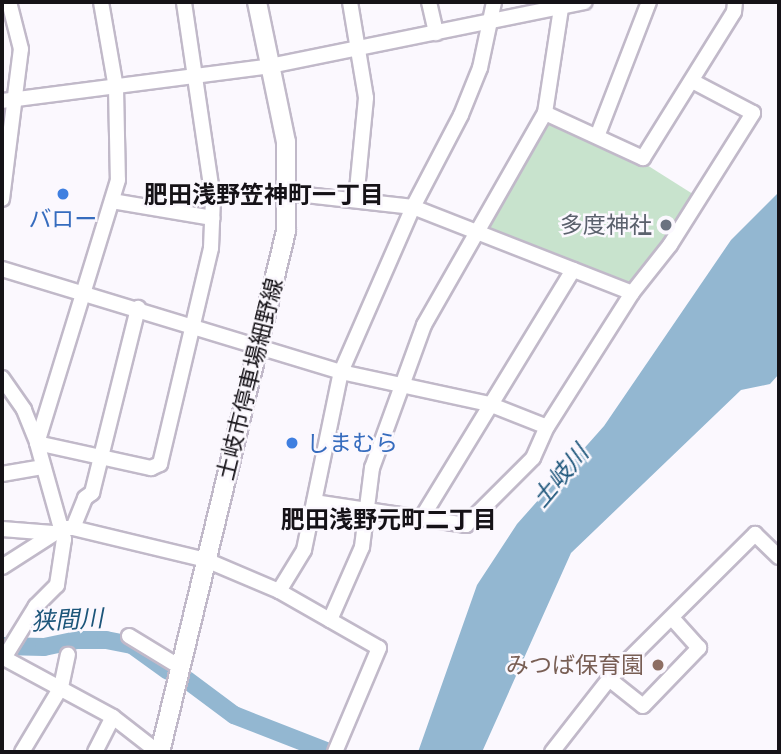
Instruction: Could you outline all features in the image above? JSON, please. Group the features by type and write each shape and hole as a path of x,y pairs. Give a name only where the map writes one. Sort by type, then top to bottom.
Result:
{"main road":[{"name":"土岐市停車場細野線","path":"159,752 286,231 286,142 257,2"}],"street":[{"path":"2,199 9,100 21,50 9,2"},
{"path":"37,443 86,293 112,201 120,160 116,88 101,2"},
{"path":"37,443 151,468 160,464 211,247 213,218 198,78 184,2"},
{"path":"350,2 366,98 356,200"},
{"path":"429,2 436,33"},
{"path":"279,591 304,550 341,372 414,207 461,115 492,22 494,2"},
{"path":"9,100 198,78 270,66 492,22 561,4 585,2"},
{"path":"598,134 649,2"},
{"path":"545,113 598,134 643,158 734,12 735,2"},
{"path":"330,620 362,547 372,468 424,326 545,113 561,4"},
{"path":"314,502 366,512 466,525 533,458 547,427 632,293 670,245 753,113 692,81"},
{"path":"288,193 414,207 632,293"},
{"path":"112,201 213,218"},
{"path":"2,268 258,344 341,372 489,404 547,427"},
{"path":"421,519 573,270"},
{"path":"2,567 63,529 92,493 138,308"},
{"path":"2,378 24,410 63,529 57,585 6,653 113,717 159,752"},
{"path":"2,474 43,467"},
{"path":"2,529 63,529 206,560 279,591 379,648 335,752"},
{"path":"552,752 609,679 755,534 776,548"},
{"path":"609,679 643,706 699,648 672,618"},
{"path":"129,636 180,667"},
{"path":"22,752 61,687 68,655"},
{"path":"95,752 113,717"}],"green space":[{"path":"551,116 612,143 696,196 666,244 627,287 485,231"}],"water":[{"name":"土岐川","path":"779,192 779,374 770,384 741,390 571,553 482,752 418,752 477,585 517,524 604,426 731,240"}],"waterway":[{"name":"狭間川","path":"2,646 44,647 77,640 106,640 132,645 168,671"},
{"name":"狭間川","path":"187,680 234,715 329,752"}],"place":[{"name":"バロー","path":"63,194"},
{"name":"多度神社","path":"666,225"},
{"name":"しまむら","path":"292,443"},
{"name":"みつば保育園","path":"658,665"}],"district":[{"name":"肥田浅野笠神町一丁目","path":"264,195"},
{"name":"肥田浅野元町二丁目","path":"389,520"}]}
